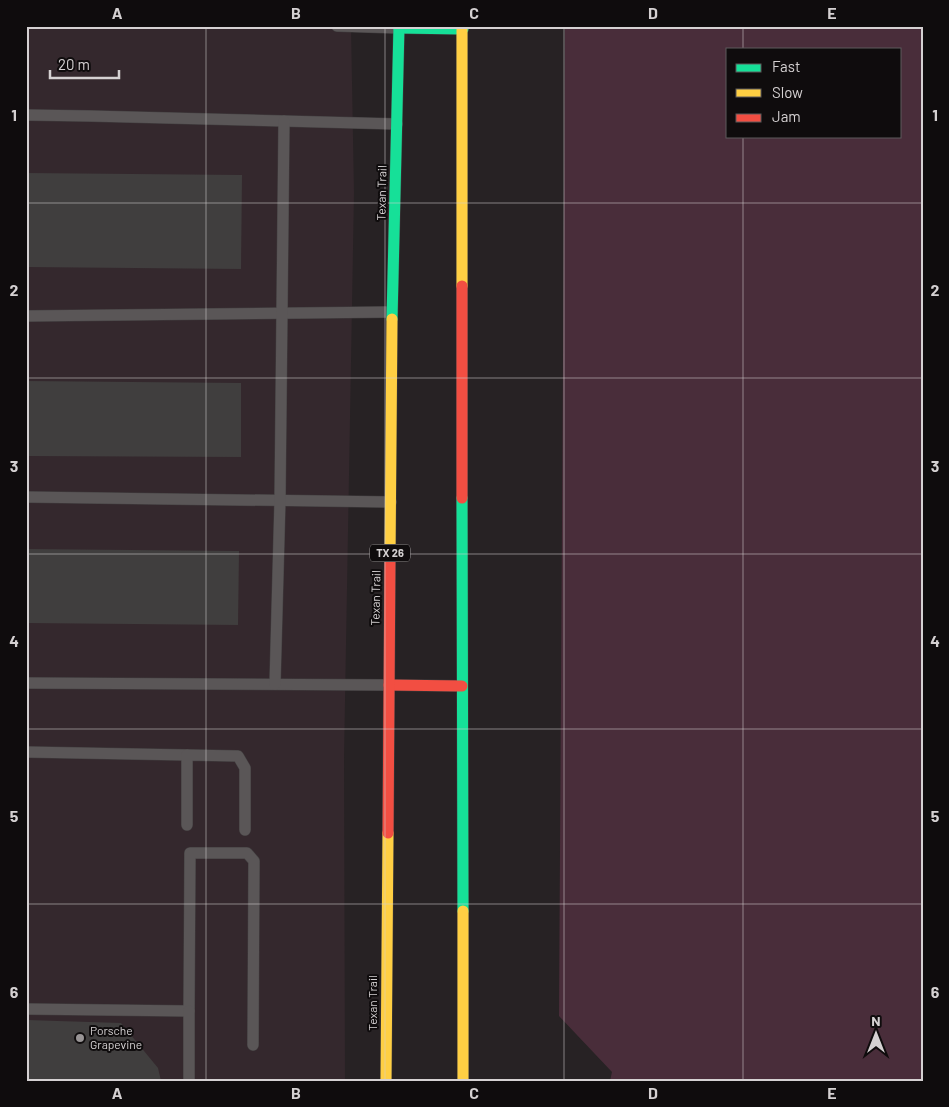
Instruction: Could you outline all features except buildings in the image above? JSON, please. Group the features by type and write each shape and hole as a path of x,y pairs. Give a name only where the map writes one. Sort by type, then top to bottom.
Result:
{"main road":[{"path":"399,27 462,28 463,1081"},
{"name":"Texan Trail","path":"386,1081 392,312 399,27"},
{"path":"389,685 462,686"}],"lane":[{"path":"337,26 399,27"},
{"path":"26,115 397,124"},
{"path":"275,684 280,500 284,121"},
{"path":"26,316 392,312"},
{"path":"26,497 391,502"},
{"path":"26,684 389,685"},
{"path":"26,752 238,756 245,768 245,830"},
{"path":"187,755 187,825"},
{"path":"189,1081 190,853 247,853 254,861 253,1045"},
{"path":"26,1009 189,1011"}],"shaded area":[{"path":"26,26 351,26 354,193 344,758 345,1081 26,1081"},
{"path":"565,26 923,26 923,1081 610,1081 612,1072 559,1016"}],"traffic: fast":[{"path":"392,319 399,26"},
{"path":"399,28 463,29"},
{"path":"462,498 463,911"}],"traffic: slow":[{"path":"462,26 462,286"},
{"path":"390,556 392,319"},
{"path":"386,1081 388,833"},
{"path":"463,911 463,1081"}],"traffic: jam":[{"path":"462,286 462,498"},
{"path":"388,833 390,556"},
{"path":"389,685 462,686"}],"place":[{"name":"Porsche Grapevine","path":"80,1038"}]}
